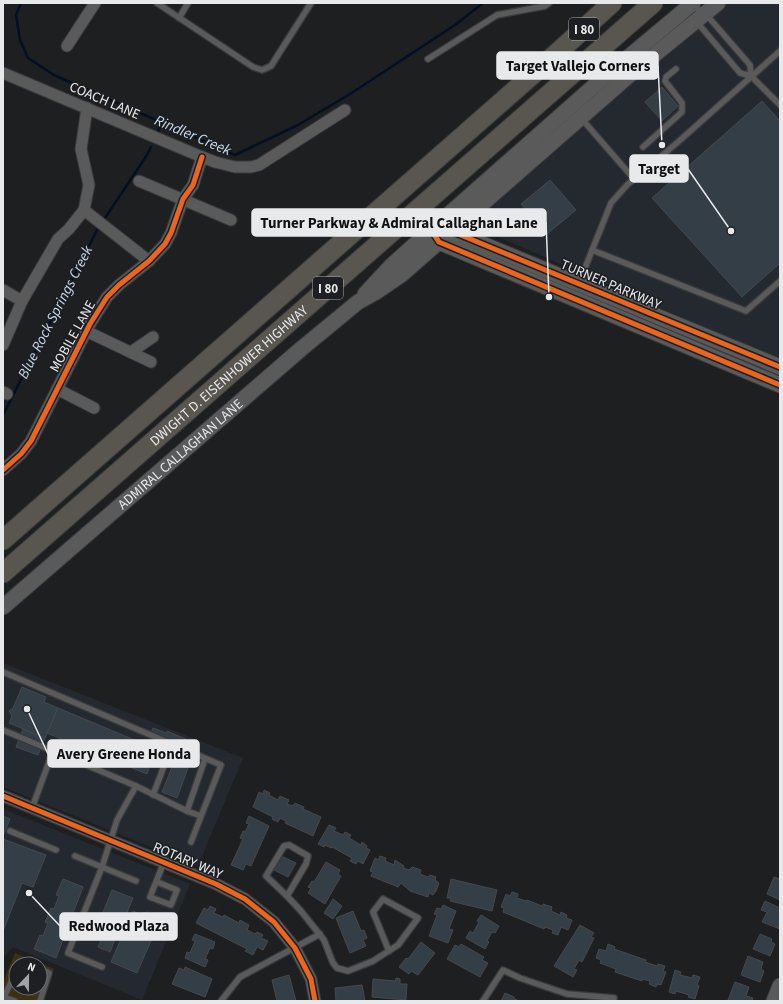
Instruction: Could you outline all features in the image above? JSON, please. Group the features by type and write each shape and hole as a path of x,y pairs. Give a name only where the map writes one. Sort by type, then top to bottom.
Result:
{"highway":[{"name":"DWIGHT D. EISENHOWER HIGHWAY","path":"3,540 545,64 612,3"},
{"name":"DWIGHT D. EISENHOWER HIGHWAY","path":"3,573 652,3"}],"main road":[{"path":"451,231 581,118 718,3"},
{"name":"ADMIRAL CALLAGHAN LANE","path":"3,607 295,354 358,302 380,276 435,236 594,86 692,4"},
{"name":"TURNER PARKWAY","path":"435,236 451,231 780,367"},
{"name":"TURNER PARKWAY","path":"435,236 780,385"},
{"path":"774,1001 780,986"}],"street":[{"path":"68,46 95,3"},
{"name":"COACH LANE","path":"3,73 202,157 235,167 251,167 259,165 344,110"},
{"path":"3,345 22,301 58,239 69,229 84,210 89,185 81,149 87,108"},
{"name":"MOBILE LANE","path":"3,470 21,454 31,441 86,331 107,297 165,244 171,233 183,198 193,185 202,157"},
{"path":"139,181 183,198 231,220"},
{"path":"84,210 148,261"},
{"path":"3,290 22,301"},
{"path":"86,331 151,362"},
{"path":"131,352 153,337"},
{"path":"57,389 94,408"},
{"name":"ROTARY WAY","path":"3,796 216,884 245,899 274,922 295,948 310,979 315,1001"}],"lane":[{"path":"157,3 253,67 262,70 271,66 311,3"},
{"path":"179,18 188,3"},
{"path":"428,59 497,15 545,6 549,3"},
{"path":"692,4 740,73 751,76 780,105"},
{"path":"692,4 700,17 750,65 751,76"},
{"path":"579,283 611,203 634,179 780,51"},
{"path":"643,147 682,112 682,104 665,81 666,77 676,69"},
{"path":"581,118 634,179"},
{"path":"592,250 746,311 780,282"},
{"path":"3,672 221,765 191,842"},
{"path":"3,730 136,786 187,811 201,816"},
{"path":"153,795 172,745"},
{"path":"32,808 53,751"},
{"path":"187,811 205,759"},
{"path":"102,967 68,953 102,868 117,820 136,786"},
{"path":"10,831 56,850"},
{"path":"286,896 306,864 308,856 289,845 284,846 266,876 286,896 302,911 320,934 333,963 337,968 348,971 373,961 389,951 398,945 418,918 384,899 373,912 389,951"},
{"path":"75,856 136,881"},
{"path":"157,882 177,890 171,905 150,897 164,862"},
{"path":"220,1001 240,977 320,934"},
{"path":"483,1001 503,970 520,978 567,994 614,998 613,1001"},
{"path":"8,987 3,997 15,1001"}],"shaded area":[{"path":"727,3 780,3 780,357 751,347 494,235 482,227 480,219 486,208 708,17"},
{"path":"3,663 243,758 198,866 3,787"},
{"path":"3,809 190,884 142,1000 48,961 48,956 35,956 13,947 3,957"},
{"path":"15,953 22,956 14,956"},
{"path":"48,967 54,969 48,985"},
{"path":"8,970 8,996 44,996 42,1001 3,1001 3,982"}],"building":[{"path":"662,87 678,106 662,121 645,102"},
{"path":"762,101 780,121 780,263 742,297 652,198"},
{"path":"550,180 576,210 547,234 521,204"},
{"path":"22,687 46,697 44,702 58,708 45,738 9,723 12,716 9,711 13,708"},
{"path":"58,708 156,749 147,774 47,733"},
{"path":"153,728 166,733 167,731 197,744 193,754 150,735"},
{"path":"23,729 45,738 38,755 16,747"},
{"path":"174,762 188,768 177,798 162,792"},
{"path":"264,790 278,800 280,796 289,800 287,804 293,806 295,803 304,807 303,809 321,817 313,836 285,823 286,821 280,818 278,822 272,819 273,817 253,807 259,792 263,794"},
{"path":"3,816 10,819 3,836"},
{"path":"249,816 269,826 251,866 246,864 243,870 231,865 243,839 240,838 243,831 245,832 249,824 246,823"},
{"path":"329,825 336,828 334,831 343,835 345,832 351,835 349,838 361,845 362,842 367,846 366,848 370,850 363,864 358,861 356,864 350,861 352,858 332,847 331,848 325,845 324,847 318,844"},
{"path":"3,839 46,855 33,887 22,883 3,931"},
{"path":"281,856 296,863 288,877 274,870"},
{"path":"380,856 386,858 385,861 394,865 395,860 404,866 403,868 409,870 412,867 421,870 420,874 428,877 430,875 436,877 435,880 439,883 436,891 433,895 429,893 428,897 410,891 401,883 398,887 371,876 373,872 370,871 375,858 378,860"},
{"path":"326,862 340,870 338,874 341,876 325,904 308,893 311,888 308,887 312,881 314,882"},
{"path":"774,877 780,879 780,900 767,894"},
{"path":"63,879 83,887 56,958 34,949 40,935 43,936 48,923 45,922 51,908 54,909 59,896 56,895"},
{"path":"451,879 497,890 492,911 450,901 451,898 447,898"},
{"path":"112,890 133,898 124,920 121,918 110,952 98,947 105,930 101,929 103,924 99,922"},
{"path":"512,892 518,894 517,898 542,906 543,904 552,907 551,911 560,915 561,912 567,915 566,918 572,920 568,930 561,927 558,935 552,933 553,930 545,927 544,929 503,912 504,908 501,907 506,894 510,896"},
{"path":"333,899 342,906 333,919 324,913"},
{"path":"765,901 780,908 780,929 762,922 767,912 761,910"},
{"path":"443,905 456,911 449,929 453,930 448,943 429,936 437,915 434,914 437,908 441,909"},
{"path":"210,906 216,909 214,913 223,917 224,915 239,923 240,920 249,925 247,930 255,934 257,932 263,935 261,938 268,941 263,950 257,947 253,955 245,951 247,949 196,923 204,908 208,910"},
{"path":"133,911 144,916 143,913 148,912 150,916 148,917 159,922 137,973 111,962"},
{"path":"353,911 361,931 364,930 367,938 363,940 366,946 350,953 336,918"},
{"path":"481,915 499,926 495,933 492,932 485,949 466,938 470,931 473,933 479,922 477,921"},
{"path":"580,925 594,933 591,937 594,938 582,962 579,960 574,969 577,970 573,977 554,966"},
{"path":"195,934 215,942 213,949 210,948 205,959 208,960 205,967 185,958 187,952 190,953 195,941 192,940"},
{"path":"760,934 772,939 771,942 775,944 770,956 753,949"},
{"path":"421,942 435,953 418,975 411,971 409,974 399,967 406,958 408,959"},
{"path":"461,944 484,957 482,960 488,963 480,977 447,959 455,945 459,947"},
{"path":"608,944 615,947 614,949 646,960 645,962 657,966 658,964 665,966 663,971 666,972 661,985 657,984 656,987 649,984 650,981 642,979 642,981 615,972 616,969 600,963 601,960 596,958 599,949 606,951"},
{"path":"748,956 763,962 761,969 764,971 760,982 741,975"},
{"path":"185,967 212,979 205,997 172,984 179,968 184,970"},
{"path":"675,970 681,972 680,975 692,978 693,975 700,977 695,999 688,997 689,995 676,991 675,994 669,992"},
{"path":"289,975 296,1001 277,1001 272,980"},
{"path":"396,978 400,979 400,984 407,984 406,1000 372,997 373,979 395,981"},
{"path":"735,982 749,987 746,996 753,998 752,1001 728,1000"},
{"path":"362,985 365,1001 336,1001 335,988"},
{"path":"505,993 514,997 514,999 520,1001 501,1001"}],"waterway":[{"name":"Rindler Creek","path":"21,3 16,15 20,40 28,58 54,75 235,155 298,125 350,94 455,25 483,3"},
{"path":"157,133 162,122"},
{"path":"105,218 151,147"},
{"name":"Blue Rock Springs Creek","path":"3,415 97,230"}],"cycle path":[{"path":"3,470 21,454 31,441 90,324 107,297 119,285 149,261 165,244 171,233 183,199 193,185 202,157"},
{"path":"431,230 439,242 780,385"},
{"path":"431,230 451,231 780,367"},
{"path":"3,796 216,884 245,899 274,922 295,948 311,979 315,1001"}],"place":[{"name":"Target Vallejo Corners","path":"662,145"},
{"name":"Target","path":"731,231"},
{"name":"Turner Parkway & Admiral Callaghan Lane","path":"549,297"},
{"name":"Avery Greene Honda","path":"27,709"},
{"name":"Redwood Plaza","path":"29,893"}]}
